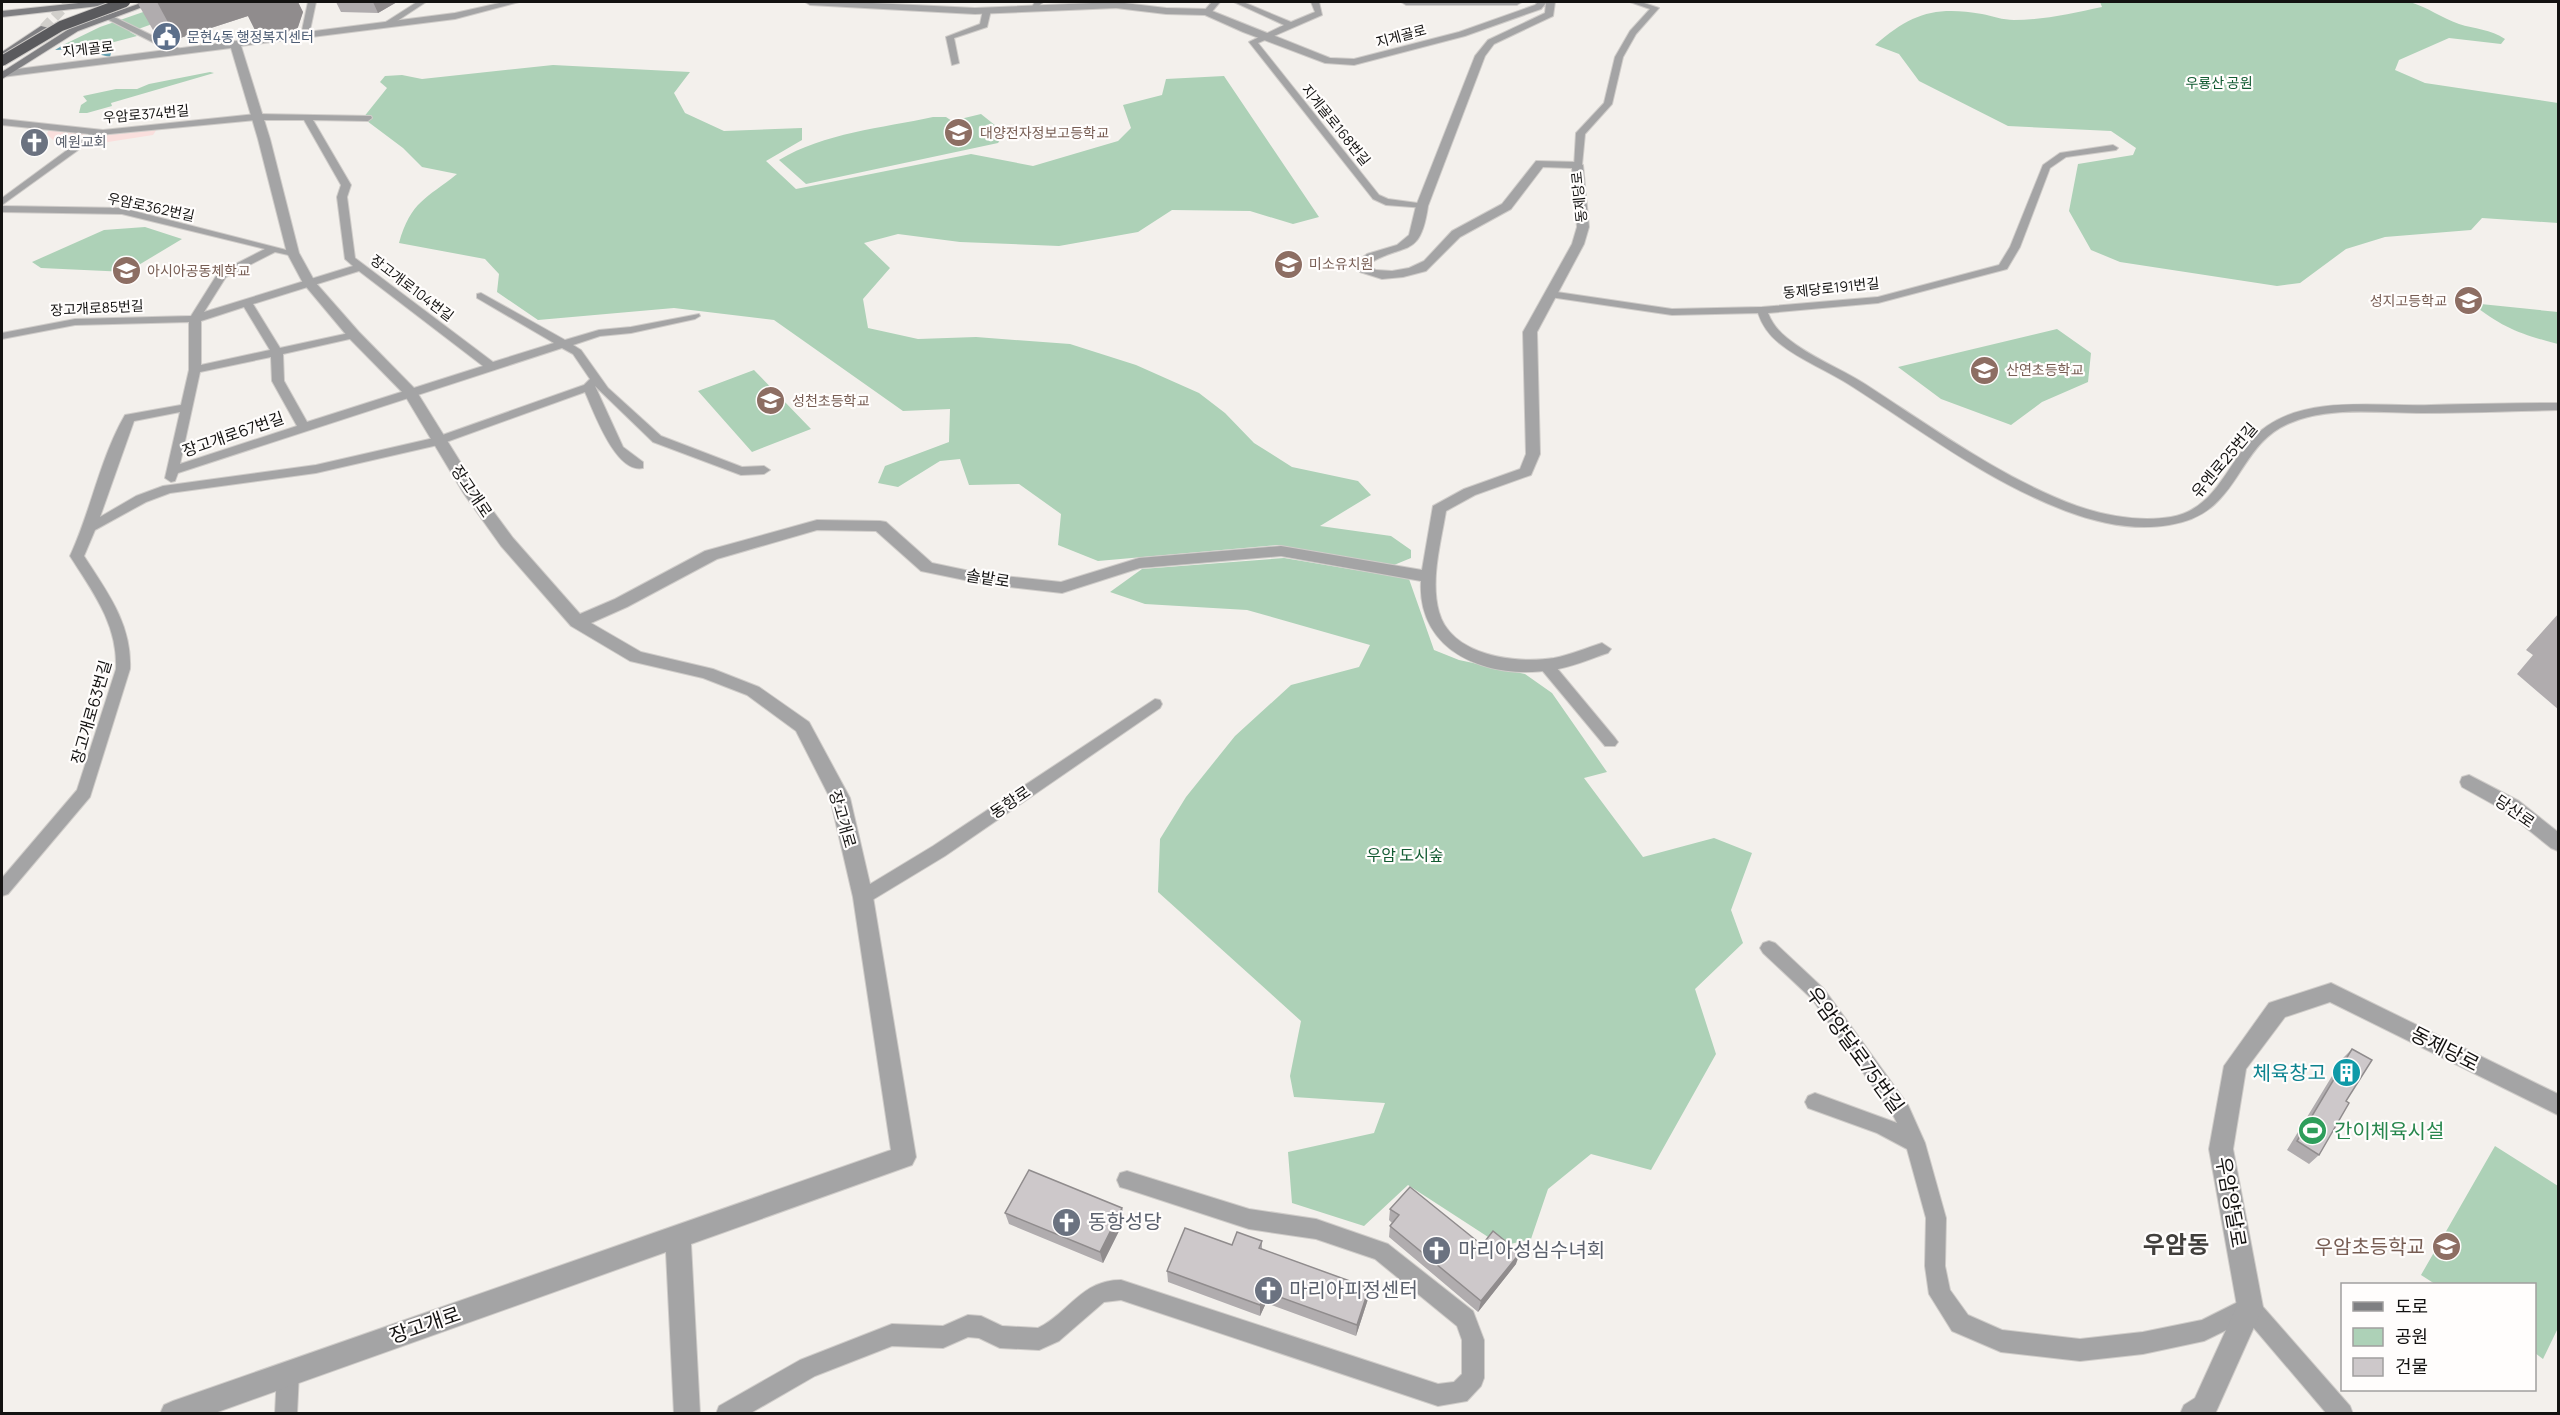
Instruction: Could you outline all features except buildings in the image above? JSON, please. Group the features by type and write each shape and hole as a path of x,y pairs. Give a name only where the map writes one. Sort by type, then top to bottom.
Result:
{"highway":[{"path":"2,49 49,23 107,2"},
{"path":"2,61 61,26 125,2"}],"main road":[{"path":"2,4 17,2"},
{"path":"2,12 68,2"},
{"path":"2,21 107,2"},
{"path":"3,74 75,29 151,2"},
{"path":"2,12 82,7"},
{"path":"75,29 82,7"},
{"path":"2,56 44,27"}],"street":[{"name":"지게골로","path":"385,25 422,2"},
{"name":"지게골로","path":"3,74 455,16 514,2"},
{"name":"지게골로","path":"810,2 987,10 1079,4 1207,12 1264,37 1329,61 1354,62 1462,34 1538,7 1542,2"},
{"path":"1207,12 1216,2"},
{"path":"1238,2 1290,25"},
{"path":"1264,37 1319,13 1315,2"},
{"path":"1406,2 1463,4 1517,2"},
{"name":"동제당로","path":"1551,2 1550,14 1491,42 1480,56 1422,206 1420,226 1413,241 1400,249 1371,255 1360,264 1363,270 1371,275 1390,275 1425,267 1441,253 1452,235 1510,203 1540,163 1577,165 1583,226 1578,244 1530,332 1534,413 1533,454 1526,472 1495,485 1454,497 1439,509 1429,577 1431,614 1448,640 1468,654 1515,664 1546,665 1602,649"},
{"path":"1577,165 1581,133 1608,104 1619,57 1633,33 1655,8 1634,2"},
{"path":"305,35 312,4"},
{"path":"955,63 950,37 984,25 987,10"},
{"path":"110,17 177,51"},
{"name":"지게골로168번길","path":"1264,37 1253,42 1377,197 1386,202 1422,206"},
{"name":"장고개로","path":"173,1413 904,1156 862,897 840,798 803,727 753,691 707,674 636,657 577,622 507,542 438,441 410,392 354,335 309,283 293,253 235,44"},
{"path":"257,117 368,118"},
{"name":"우암로374번길","path":"2,123 98,132 257,117"},
{"name":"장고개로104번길","path":"307,117 346,185 342,197 350,259 492,367"},
{"path":"2,202 98,132"},
{"name":"동제당로191번길","path":"1550,294 1672,312 1762,310 1878,300 2003,267 2014,247 2046,167 2063,155 2113,148"},
{"name":"우암로362번길","path":"2,209 122,212 293,253"},
{"path":"168,489 195,370 195,319 222,275 273,249"},
{"path":"247,304 360,267"},
{"path":"481,296 577,352 618,449 639,465"},
{"name":"장고개로85번길","path":"2,336 75,322 195,319 247,304"},
{"name":"장고개로67번길","path":"247,304 277,352 278,381 304,428"},
{"name":"유엔로25번길","path":"1762,310 1765,322 1784,341 1857,384 1945,443 2056,502 2119,520 2149,524 2199,514 2215,502 2253,445 2271,428 2294,417 2361,410 2559,407"},
{"path":"410,392 599,333 631,330 695,316"},
{"path":"195,370 354,335"},
{"path":"90,528 141,499 168,489 316,469 438,441 592,383"},
{"path":"592,383 657,439 741,471 764,470"},
{"name":"장고개로67번길","path":"173,471 410,392"},
{"name":"장고개로63번길","path":"2,889 84,793 123,669 125,656 118,622 77,556 90,528 107,474 129,418 188,406"},
{"name":"솔밭로","path":"577,622 621,603 711,555 817,525 880,525 927,567 984,579 1062,588 1139,563 1281,551 1429,577"},
{"path":"1546,665 1610,742"},
{"name":"동항로","path":"862,897 939,851 1155,704"},
{"name":"당산로","path":"2469,782 2512,806 2559,843"},
{"name":"우암양달로75번길","path":"1769,948 1825,1003 1901,1111 1915,1143 1936,1218 1935,1266 1940,1294 1960,1323 2001,1341 2080,1350 2143,1343 2204,1330 2250,1307"},
{"name":"동제당로","path":"2331,992 2559,1105"},
{"name":"우암양달로","path":"2250,1307 2221,1149 2235,1066 2277,1010 2331,992"},
{"path":"1815,1102 1883,1126 1915,1143"},
{"path":"727,1413 807,1368 892,1335 943,1337 968,1326 981,1327 1000,1337 1039,1339 1051,1333 1097,1294 1121,1290 1438,1395 1459,1393 1473,1378 1473,1340 1465,1319 1381,1251 1316,1229 1249,1219 1128,1180"},
{"path":"678,1237 687,1413"},
{"path":"2193,1413 2204,1407 2250,1307 2342,1413"},
{"path":"286,1413 288,1373"}],"shaded area":[{"path":"49,129 93,135 157,129 153,135 76,147 54,141 47,134"}],"green space":[{"name":"우룡산 공원","path":"2100,2 2410,2 2459,24 2500,36 2505,39 2501,44 2449,38 2399,60 2395,70 2425,83 2558,103 2558,223 2482,218 2471,230 2385,237 2346,249 2300,283 2277,286 2120,262 2091,250 2069,211 2078,164 2133,155 2136,148 2111,131 2008,126 1919,81 1899,54 1875,45 1912,19 1937,12 1965,12 2025,20 2102,7"},
{"path":"146,11 155,23 130,32 137,36 95,47 88,43 65,44 100,27"},
{"path":"553,65 690,72 674,93 685,113 724,131 802,128 802,140 766,161 796,189 971,154 1033,166 1118,141 1131,128 1123,105 1162,95 1166,79 1224,76 1319,217 1293,224 1250,211 1172,210 1138,232 1059,246 960,242 898,234 864,243 890,268 863,299 868,328 918,339 976,337 1070,344 1136,365 1199,393 1225,413 1254,443 1292,467 1358,481 1371,495 1320,526 1391,536 1411,550 1411,558 1394,565 1277,545 1098,561 1058,545 1061,514 1019,484 969,485 960,459 940,461 898,487 878,483 885,466 949,442 950,409 903,411 774,320 674,308 538,320 497,292 499,274 485,259 399,243 414,209 457,174 422,167 403,148 363,118 387,88 380,82 385,76 402,75 422,79"},
{"path":"214,73 111,103 112,106 79,113 81,105 87,101 83,96 116,89 137,89 149,84"},
{"path":"981,114 1001,130 994,132 1001,139 998,143 806,184 779,160 815,143 854,132 933,117 946,117 952,121"},
{"path":"145,227 182,239 127,272 41,268 32,262 104,230"},
{"path":"2471,303 2558,312 2558,344 2512,329"},
{"path":"2057,329 2091,353 2088,382 2042,402 2011,425 1941,399 1898,367"},
{"path":"754,370 811,429 752,452 698,391"},
{"name":"우암 도시숲","path":"1284,558 1409,579 1434,650 1459,660 1525,674 1552,693 1607,772 1584,778 1643,857 1714,838 1752,853 1731,910 1743,943 1695,989 1716,1054 1651,1170 1591,1154 1548,1189 1531,1239 1502,1246 1408,1185 1364,1226 1292,1203 1288,1152 1374,1133 1385,1103 1294,1097 1290,1076 1301,1021 1158,892 1160,839 1186,797 1235,736 1291,685 1359,667 1370,645 1247,610 1145,604 1110,592 1142,569"},
{"path":"2495,1146 2558,1186 2558,1328 2543,1359 2536,1354 2536,1283 2433,1283 2421,1275"}],"water":[{"path":"88,43 111,53 110,57 77,49 55,50 65,44"}],"tunnel":[{"path":"44,28 69,2"}],"place":[{"name":"문현4동 행정복지센터","path":"166,37"},
{"name":"대양전자정보고등학교","path":"959,133"},
{"name":"예원교회","path":"34,142"},
{"name":"미소유치원","path":"1288,264"},
{"name":"아시아공동체학교","path":"126,271"},
{"name":"성지고등학교","path":"2468,301"},
{"name":"산연초등학교","path":"1985,370"},
{"name":"성천초등학교","path":"771,401"},
{"name":"체육창고","path":"2347,1073"},
{"name":"간이체육시설","path":"2313,1131"},
{"name":"동항성당","path":"1067,1222"},
{"name":"우암초등학교","path":"2446,1247"},
{"name":"마리아성심수녀회","path":"1437,1250"},
{"name":"마리아피정센터","path":"1268,1290"}],"district":[{"name":"우암동","path":"2176,1245"}]}
